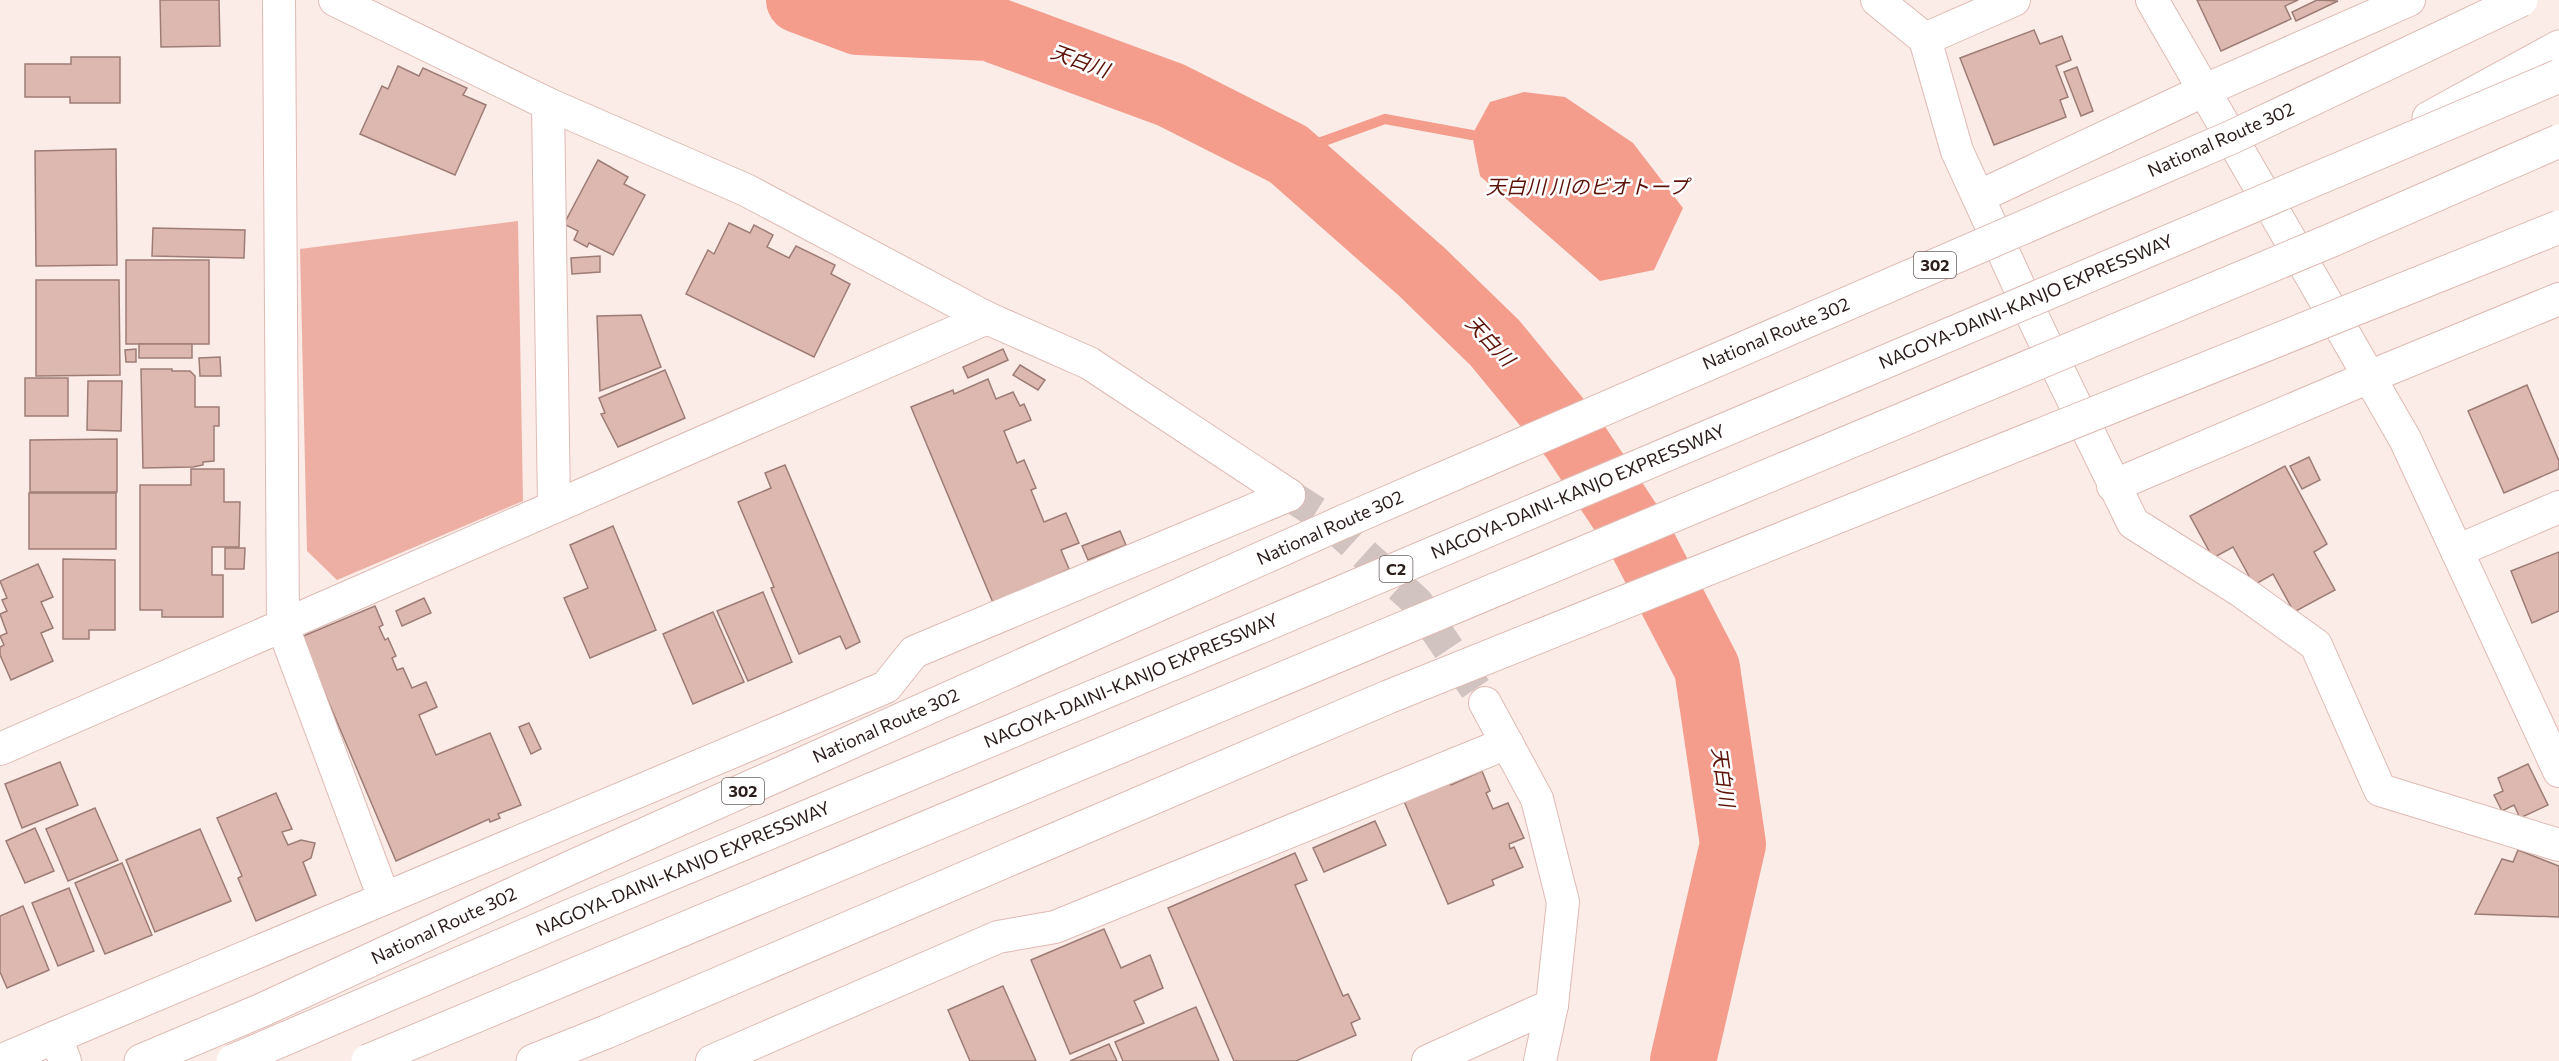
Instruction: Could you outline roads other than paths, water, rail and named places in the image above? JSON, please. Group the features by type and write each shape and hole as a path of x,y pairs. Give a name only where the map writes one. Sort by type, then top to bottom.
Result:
{"highway":[{"name":"National Route 302","path":"141,1061 262,1010 572,867 1345,521 2232,137 2521,0"},
{"path":"2325,176 2559,47"},
{"name":"NAGOYA-DAINI-KANJO EXPRESSWAY","path":"233,1061 582,911 2559,76"},
{"path":"368,1061 2394,213 2559,141"},
{"path":"2394,213 2559,156"},
{"path":"533,1061 617,1028 1388,697 2559,227"}],"street":[{"path":"279,0 283,627 384,898"},
{"path":"0,1061 60,1049 384,898 886,687 914,652 1289,495 1089,363 987,318 746,190 548,104 335,0"},
{"path":"1877,0 1925,39 1957,151 2113,486 2133,523 2241,591 2316,645 2380,790 2559,845"},
{"path":"1925,39 2014,0"},
{"path":"2152,0 2405,439 2559,771"},
{"path":"1978,197 2203,91 2409,0"},
{"path":"548,104 555,507"},
{"path":"2113,486 2559,299"},
{"path":"0,749 987,318"},
{"path":"2457,551 2559,507"},
{"path":"1485,703 1537,799 1563,902 1552,1005 1540,1061"},
{"path":"712,1061 998,937 1055,927 1507,743"},
{"path":"1428,1061 1552,1005"}],"water":[{"name":"天白川 川のビオトープ","path":"1524,92 1565,97 1633,143 1683,208 1654,270 1600,281 1480,176 1472,135 1490,102"}],"waterway":[{"name":"天白川","path":"799,0 858,22 989,28 1171,95 1288,154 1422,272 1495,343 1573,438 1640,539 1707,668 1733,844 1683,1061"},
{"path":"1288,154 1385,119 1472,135"}],"tunnel":[{"path":"1289,495 1322,516 1417,602 1485,703"}]}
